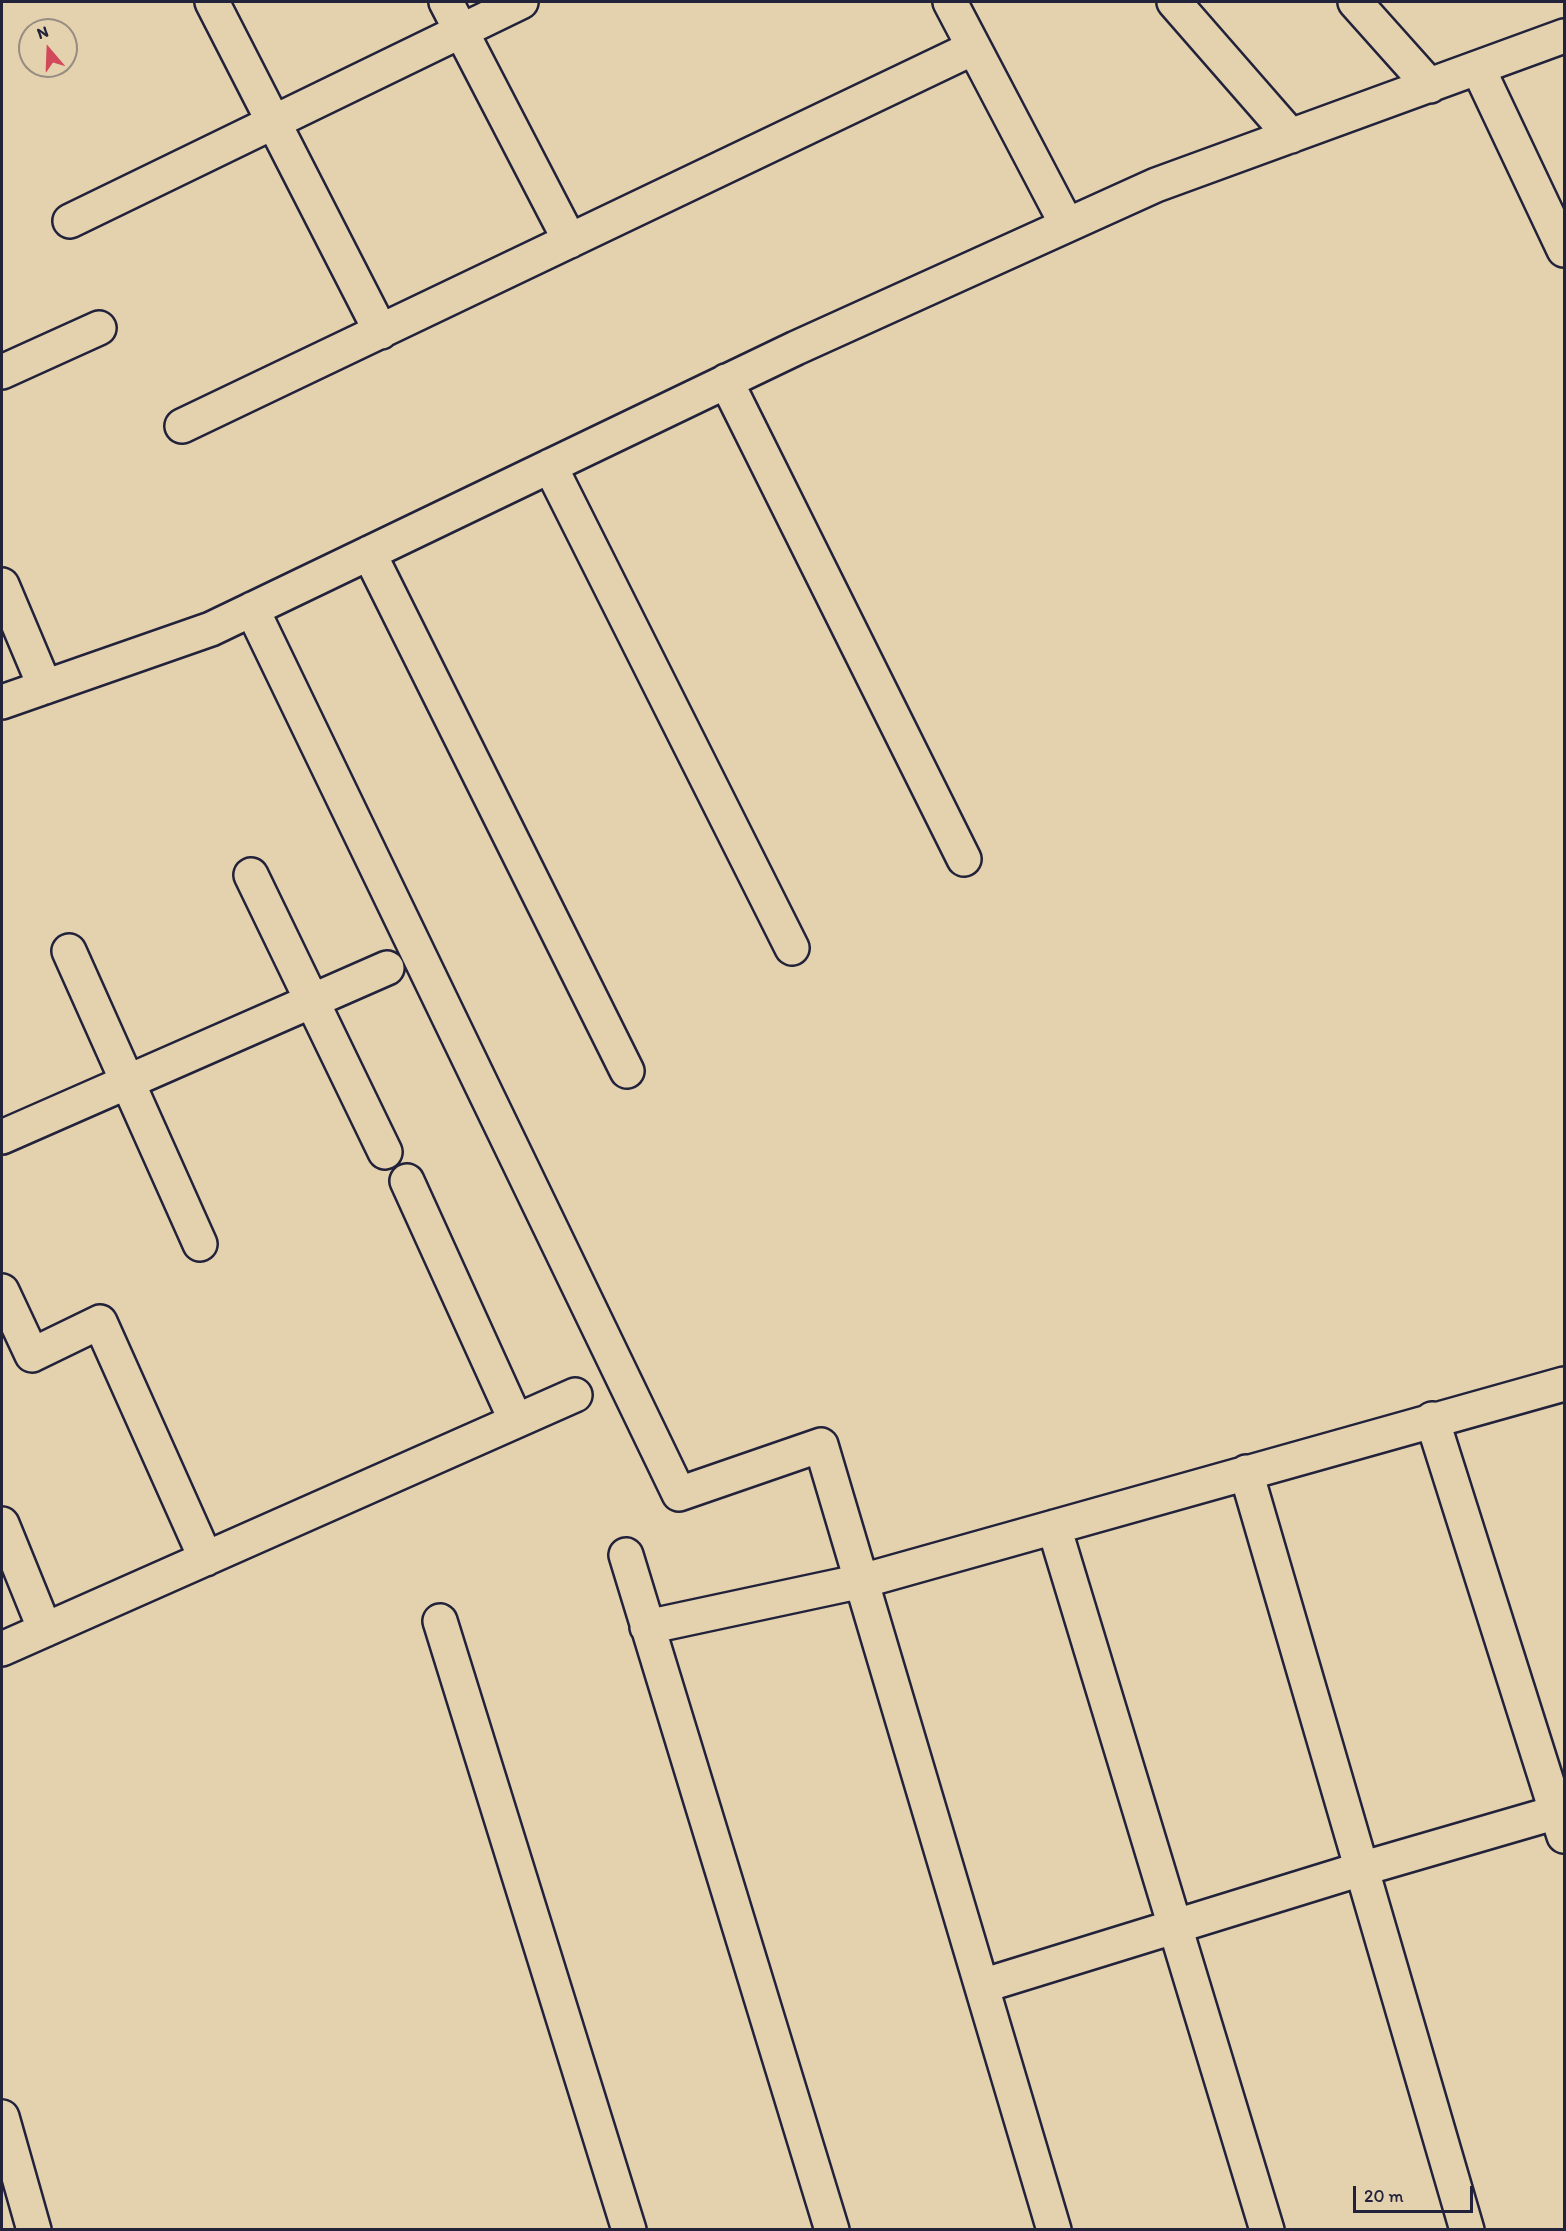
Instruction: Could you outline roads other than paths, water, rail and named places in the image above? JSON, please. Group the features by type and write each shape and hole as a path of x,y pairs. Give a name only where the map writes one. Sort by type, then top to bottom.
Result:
{"street":[{"path":"212,2 381,332"},
{"path":"446,2 570,242"},
{"path":"70,220 520,2"},
{"path":"950,2 1067,225"},
{"path":"1174,2 1291,136"},
{"path":"1355,2 1430,86"},
{"path":"2,702 211,629 726,381 1156,185 1564,36"},
{"path":"182,426 973,48"},
{"path":"1478,68 1564,250"},
{"path":"2,372 99,328"},
{"path":"726,381 964,859"},
{"path":"550,466 792,948"},
{"path":"369,553 627,1071"},
{"path":"2,585 45,687"},
{"path":"252,609 679,1494 821,1444 1054,2229"},
{"path":"251,875 310,1002 385,1152"},
{"path":"69,951 200,1244"},
{"path":"2,1137 387,968"},
{"path":"407,1181 516,1421"},
{"path":"2,1291 32,1355 100,1322 206,1559"},
{"path":"647,1627 862,1581 1432,1419 1564,1384"},
{"path":"2,1649 575,1395"},
{"path":"982,1986 1361,1869 1562,1820 1432,1419"},
{"path":"1246,1472 1467,2229"},
{"path":"2,1524 45,1630"},
{"path":"1054,1527 1267,2229"},
{"path":"626,1555 832,2229"},
{"path":"441,1621 629,2229"},
{"path":"2,2117 34,2229"}]}
